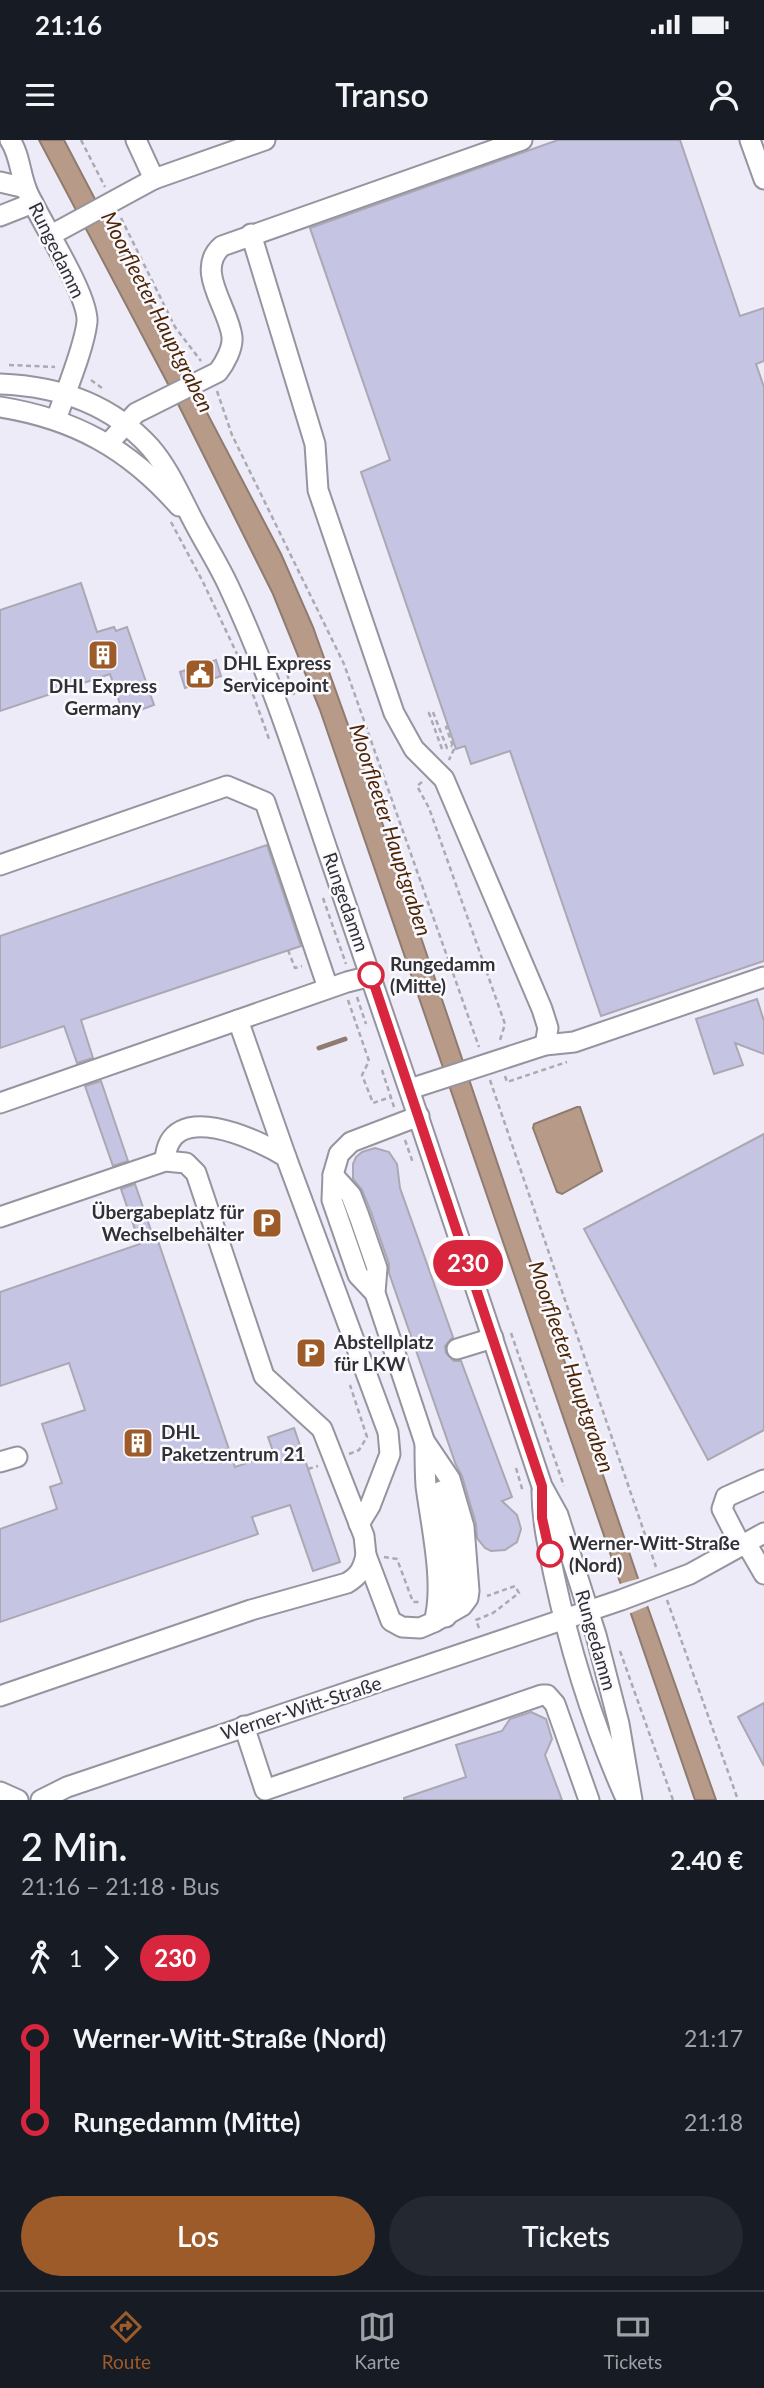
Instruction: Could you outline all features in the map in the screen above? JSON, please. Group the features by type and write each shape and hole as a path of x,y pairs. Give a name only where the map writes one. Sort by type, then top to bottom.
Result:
{"street":[{"name":"Rungedamm","path":"10,140 30,196 86,310 87,321 56,420"},
{"path":"136,140 154,179"},
{"path":"51,235 154,179 265,140"},
{"path":"108,444 136,413 218,372 224,364 233,339 213,281 212,260 222,246 522,140"},
{"path":"750,140 764,179"},
{"name":"Rungedamm","path":"0,182 30,196"},
{"path":"0,216 30,196"},
{"path":"251,234 315,444 318,491 394,713 414,749 444,779 542,1009 548,1028 545,1045"},
{"name":"Rungedamm","path":"0,384 30,385 65,393 89,403 124,424 148,445 168,472 228,586 296,756 542,1486 558,1515 620,1724 632,1800"},
{"name":"Rungedamm","path":"0,407 56,420 108,444 144,470 195,525"},
{"path":"0,865 227,786 265,802 319,961 341,985"},
{"path":"0,1103 371,976"},
{"path":"410,1089 545,1045 574,1042 764,976"},
{"path":"238,1020 388,1432 390,1454 370,1506 359,1524"},
{"path":"0,1217 165,1161 186,1163 196,1173 264,1376 322,1429 364,1536 366,1555 385,1609 391,1620 402,1627 420,1628 440,1619 453,1599 449,1528 425,1441 375,1293 377,1268 351,1195 333,1175 339,1154 351,1142 419,1116"},
{"path":"165,1161 165,1148 172,1139 185,1130 199,1126 214,1127 264,1144 286,1157"},
{"path":"457,1349 493,1338"},
{"path":"764,1480 726,1497 722,1509 764,1574"},
{"name":"Rungedamm","path":"542,1486 542,1518 564,1619 606,1753 626,1800"},
{"name":"Werner-Witt-Straße","path":"41,1800 67,1787 621,1600 690,1574 764,1533"},
{"path":"0,1696 251,1609 347,1583 357,1577 366,1555"},
{"path":"244,1726 265,1790 547,1695 555,1704 589,1800"},
{"path":"0,1791 18,1800"}],"path":[{"path":"81,140 175,327 204,378 344,664 657,1586 738,1800"},
{"path":"167,514 241,662"},
{"path":"247,680 272,747"},
{"path":"446,762 429,713 433,712 447,748 452,746"},
{"path":"448,726 446,727 452,746 452,757"},
{"path":"323,896 341,985 369,1061 362,1075 373,1103 391,1097"},
{"path":"288,950 295,968 319,961"},
{"path":"341,985 369,1032"},
{"path":"382,1071 413,1163"},
{"path":"335,1459 359,1450 367,1437 346,1374"},
{"path":"513,1459 526,1502"},
{"path":"618,1644 673,1800"}],"shaded area":[{"path":"39,140 64,140 281,554 313,627 716,1800 695,1800 320,710 273,594 168,384"},
{"path":"580,1107 602,1171 562,1194 557,1192 533,1128 534,1124"}],"pier":[{"path":"641,1578 650,1605 626,1615 616,1585"}],"building":[{"path":"558,140 680,140 740,316 764,308 764,361 756,364 764,387 764,961 601,1016 510,751 471,764 465,746 456,749 361,472 390,460 310,228"},
{"path":"81,583 97,632 114,627 116,631 127,627 154,705 124,716 110,674 0,711 0,610"},
{"name":"DHL Express Servicepoint","path":"216,660 221,676 185,688 180,672"},
{"path":"267,845 301,946 81,1020 93,1058 77,1063 64,1026 0,1048 0,936"},
{"path":"757,999 764,1021 764,1054 735,1043 743,1065 714,1074 696,1019"},
{"path":"101,1081 128,1161 113,1166 85,1086"},
{"path":"764,1134 764,1430 708,1460 584,1229"},
{"path":"375,1148 389,1152 397,1164 400,1188 453,1337 445,1346 446,1353 454,1361 461,1361 512,1497 502,1501 517,1515 521,1529 517,1542 505,1550 491,1551 477,1538 476,1524 462,1476 389,1273 389,1264 362,1190 353,1179 356,1157"},
{"name":"DHL Paketzentrum 21","path":"135,1184 154,1239 157,1238 235,1467 274,1454 268,1437 294,1428 340,1562 313,1571 290,1505 252,1517 258,1534 0,1622 0,1529 57,1509 50,1487 62,1483 42,1424 85,1410 69,1363 0,1386 0,1292 140,1244 121,1189"},
{"path":"764,1703 764,1766 738,1717"},
{"path":"531,1712 546,1719 552,1739 545,1755 562,1800 404,1800 466,1777 456,1745 502,1731 510,1719"}],"waterway":[{"path":"319,1048 345,1039"}],"bus line":[{"name":"230","path":"371,975 542,1486 542,1518 550,1554"}],"place":[{"name":"DHL Express Germany","path":"103,655"},
{"name":"DHL Express Servicepoint","path":"200,674"},
{"name":"Rungedamm (Mitte)","path":"371,975"},
{"name":"Übergabeplatz für Wechselbehälter","path":"267,1223"},
{"name":"Abstellplatz für LKW","path":"311,1353"},
{"name":"DHL Paketzentrum 21","path":"138,1443"},
{"name":"Werner-Witt-Straße (Nord)","path":"550,1554"}],"water label":[{"name":"Moorfleeter Hauptgraben","path":"157,312"},
{"name":"Moorfleeter Hauptgraben","path":"390,830"},
{"name":"Moorfleeter Hauptgraben","path":"571,1367"}]}
